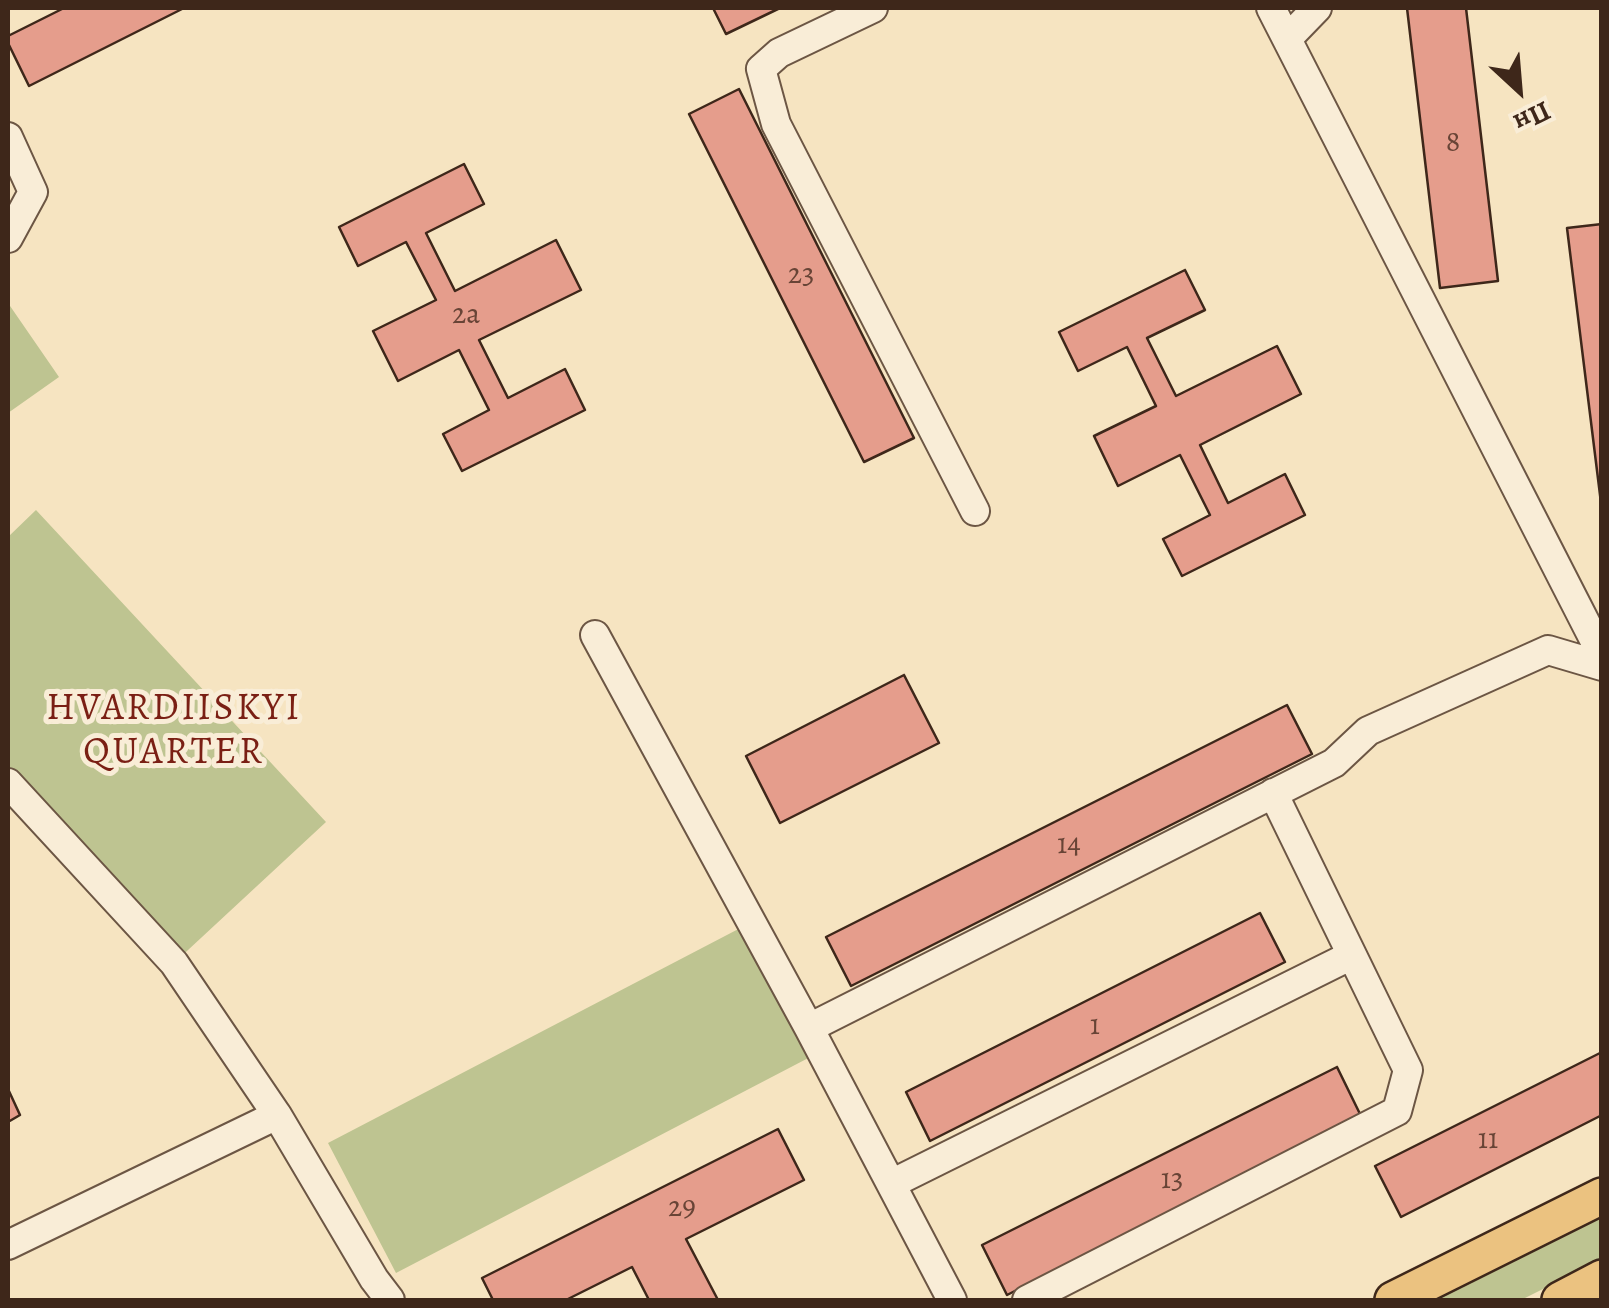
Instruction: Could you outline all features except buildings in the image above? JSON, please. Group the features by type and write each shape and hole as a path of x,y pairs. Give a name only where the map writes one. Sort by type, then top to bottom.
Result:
{"main road":[{"path":"1393,1300 1602,1196"},
{"path":"1560,1300 1602,1278"}],"lane":[{"path":"873,8 779,53 761,70 776,124 974,511"},
{"path":"1271,8 1602,655"},
{"path":"1287,40 1317,8"},
{"path":"8,137 33,192 8,238"},
{"path":"594,636 952,1300"},
{"path":"808,1028 1334,763 1368,730 1548,650 1602,666"},
{"path":"8,783 174,963 277,1115 390,1300"},
{"path":"1027,1300 1397,1111 1408,1070 1273,794"},
{"path":"891,1184 1352,955"},
{"path":"8,1245 277,1115"}],"green space":[{"path":"8,303 59,377 8,413"},
{"path":"36,510 326,822 174,963 8,784 8,537"},
{"path":"748,924 816,1054 396,1273 328,1143"},
{"path":"1601,1212 1601,1260 1521,1300 1427,1300"}],"district":[{"name":"HVARDIISKYI QUARTER","path":"174,732"}]}
